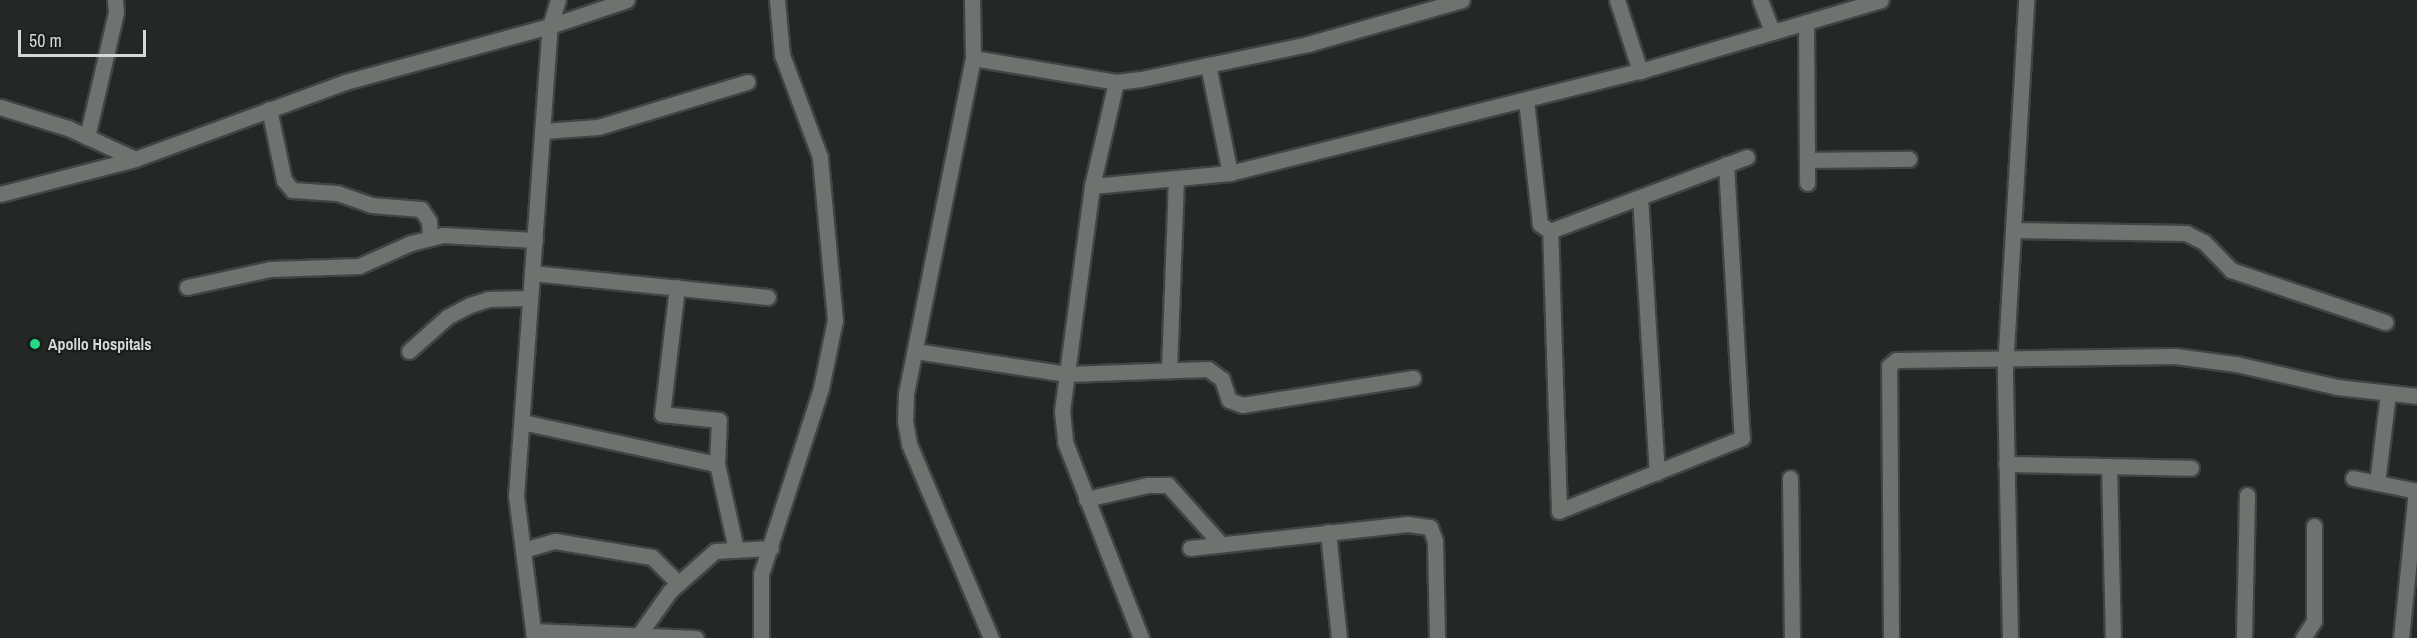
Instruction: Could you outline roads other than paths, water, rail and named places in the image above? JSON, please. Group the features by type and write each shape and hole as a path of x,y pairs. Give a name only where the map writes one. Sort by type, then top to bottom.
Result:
{"street":[{"path":"87,137 115,0"},
{"path":"558,0 550,26 516,496 534,635 696,638"},
{"path":"0,194 135,159 345,81 550,26 627,0"},
{"path":"761,638 761,574 821,388 835,320 820,157 782,55 777,0"},
{"path":"972,0 973,58 906,394 909,444 991,638"},
{"path":"973,58 1116,81 1308,44 1462,0"},
{"path":"1617,0 1640,71"},
{"path":"1760,0 1772,32"},
{"path":"1092,186 1230,173 1640,71 1881,0"},
{"path":"2010,638 2005,361 2026,0"},
{"path":"1806,22 1808,183"},
{"path":"1208,65 1230,173"},
{"path":"543,131 598,127 747,81"},
{"path":"1116,81 1092,186 1062,411 1065,442 1141,638"},
{"path":"1526,100 1540,224 1550,231"},
{"path":"0,107 87,137 135,159"},
{"path":"269,110 284,180 292,190 337,193 381,207 421,209 429,221 430,237"},
{"path":"1550,231 1747,157"},
{"path":"1807,160 1909,159"},
{"path":"1550,231 1559,511 1742,438 1726,164"},
{"path":"1169,370 1176,179"},
{"path":"1640,197 1657,472"},
{"path":"2013,230 2186,234 2204,242 2231,270 2385,322"},
{"path":"187,287 270,268 359,266 430,237 461,235 535,240"},
{"path":"532,273 768,297"},
{"path":"677,287 662,414 719,420 717,464 736,550"},
{"path":"409,351 447,317 470,305 488,299 531,298"},
{"path":"915,351 1067,374 1169,370 1216,372 1229,400 1242,405 1413,378"},
{"path":"1890,638 1889,366 1896,360 2005,361 2175,356 2388,394 2417,396"},
{"path":"2377,483 2388,394"},
{"path":"522,422 717,464"},
{"path":"2007,464 2191,468"},
{"path":"2109,466 2113,638"},
{"path":"1790,478 1792,638"},
{"path":"2353,478 2417,491 2413,560 2401,638"},
{"path":"1086,499 1148,485 1168,485 1220,543"},
{"path":"2244,638 2247,495"},
{"path":"1190,548 1408,524 1430,527 1435,541 1437,638"},
{"path":"2303,638 2314,621 2314,526"},
{"path":"1328,532 1339,638"},
{"path":"523,550 555,541 652,557 678,583"},
{"path":"638,636 678,583 715,551 771,548"}],"place":[{"name":"Apollo Hospitals","path":"35,344"}]}
